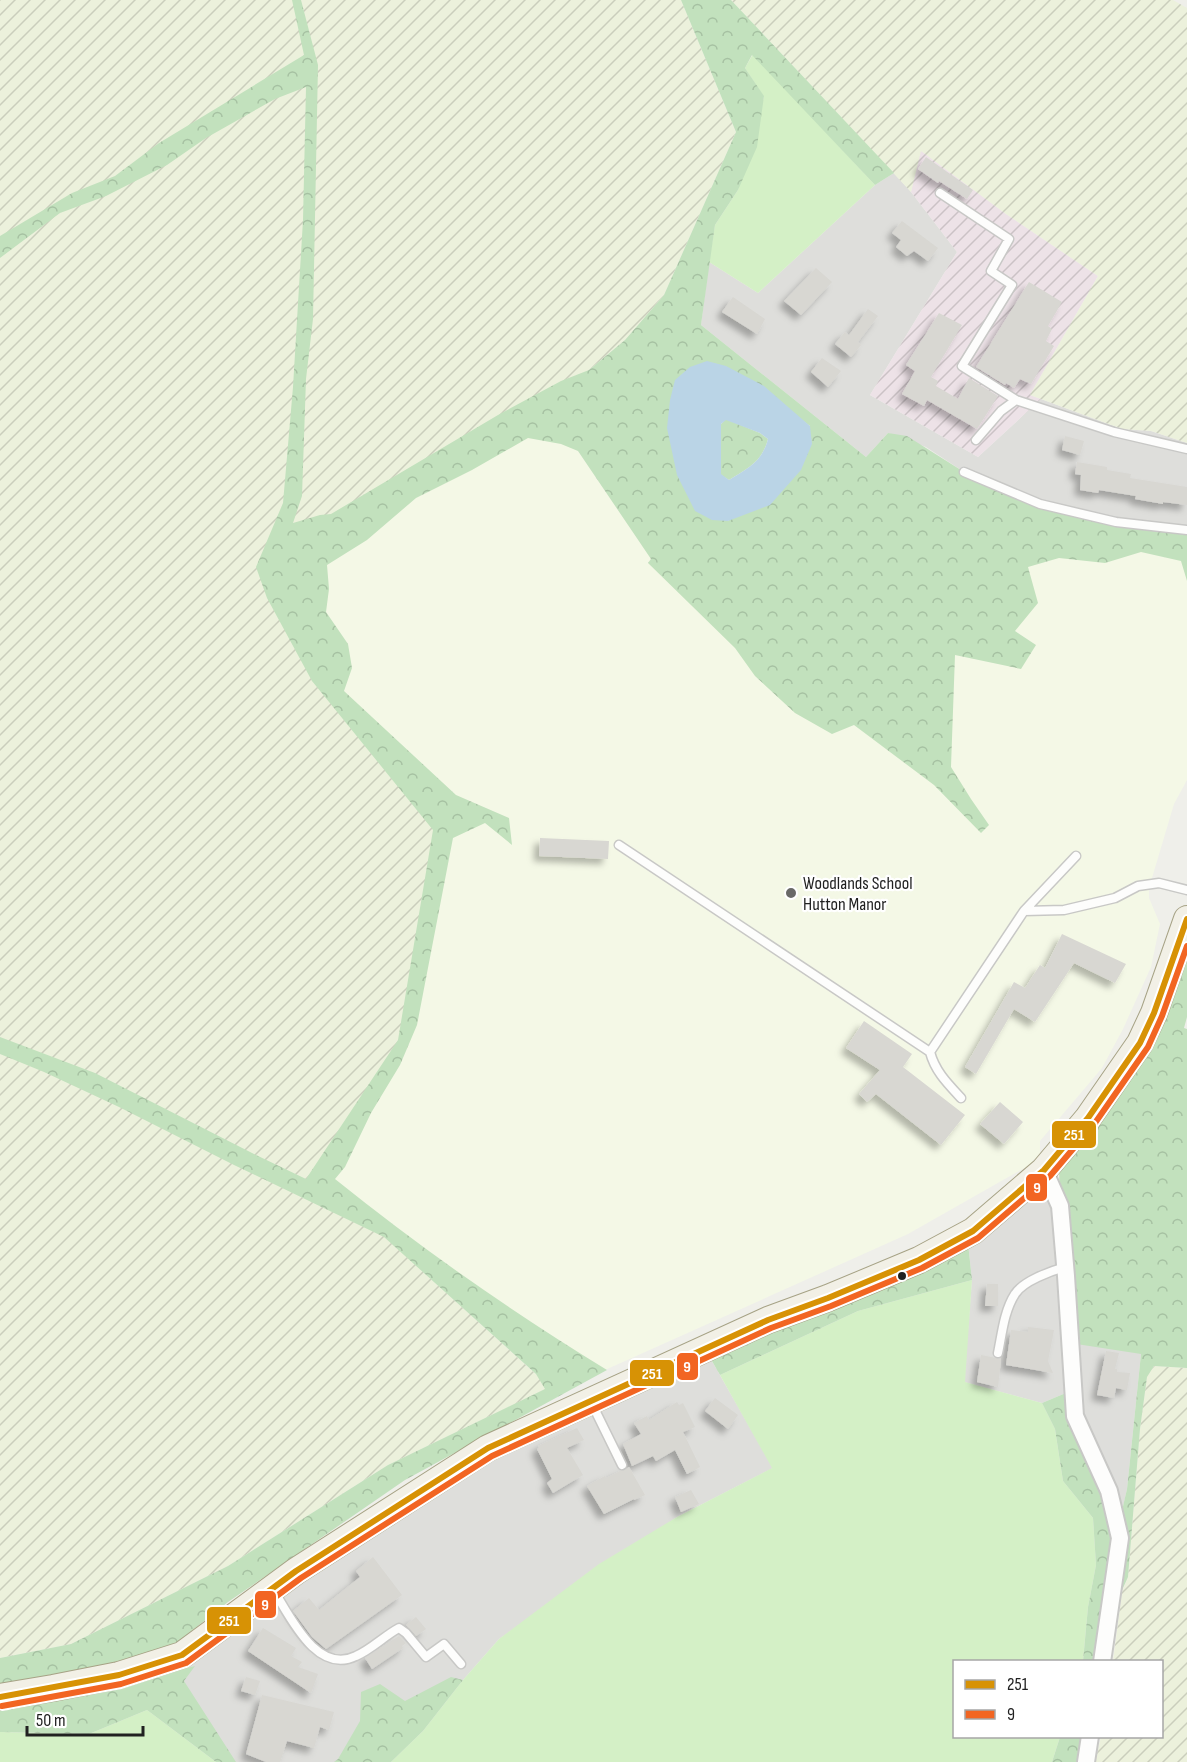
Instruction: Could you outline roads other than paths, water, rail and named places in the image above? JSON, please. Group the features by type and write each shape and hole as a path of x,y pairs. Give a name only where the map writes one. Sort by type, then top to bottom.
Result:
{"main road":[{"path":"0,1697 119,1675 182,1655 296,1571 488,1448 768,1320 919,1260 973,1232 1044,1170 1088,1118 1140,1042 1154,1012 1187,919"}],"street":[{"path":"1044,1170 1060,1206 1075,1416 1108,1491 1120,1538 1102,1660"},
{"path":"1086,1762 1090,1738"}],"lane":[{"path":"940,193 1009,239 991,271 1012,285 962,366 1016,400 1114,432 1187,449"},
{"path":"976,440 1001,411 1016,400"},
{"path":"964,472 1040,504 1116,522 1187,530"},
{"path":"620,845 930,1052 933,1065 961,1098"},
{"path":"930,1052 1024,911 1076,856"},
{"path":"1024,911 1064,910 1115,898 1138,886 1159,883 1187,890"},
{"path":"998,1353 1005,1319 1016,1292 1043,1274 1065,1267"},
{"path":"590,1401 622,1465"},
{"path":"272,1588 312,1647 325,1657 345,1660 354,1657 399,1628 426,1657 444,1644 461,1664"}],"water":[{"path":"707,361 726,366 764,386 810,426 812,444 801,470 770,505 728,521 712,520 695,511 677,475 667,428 675,380 690,367","holes":["726,420 760,433 768,439 758,459 729,480 721,474 721,424"]}],"place":[{"name":"Woodlands School Hutton Manor","path":"791,893"}]}
